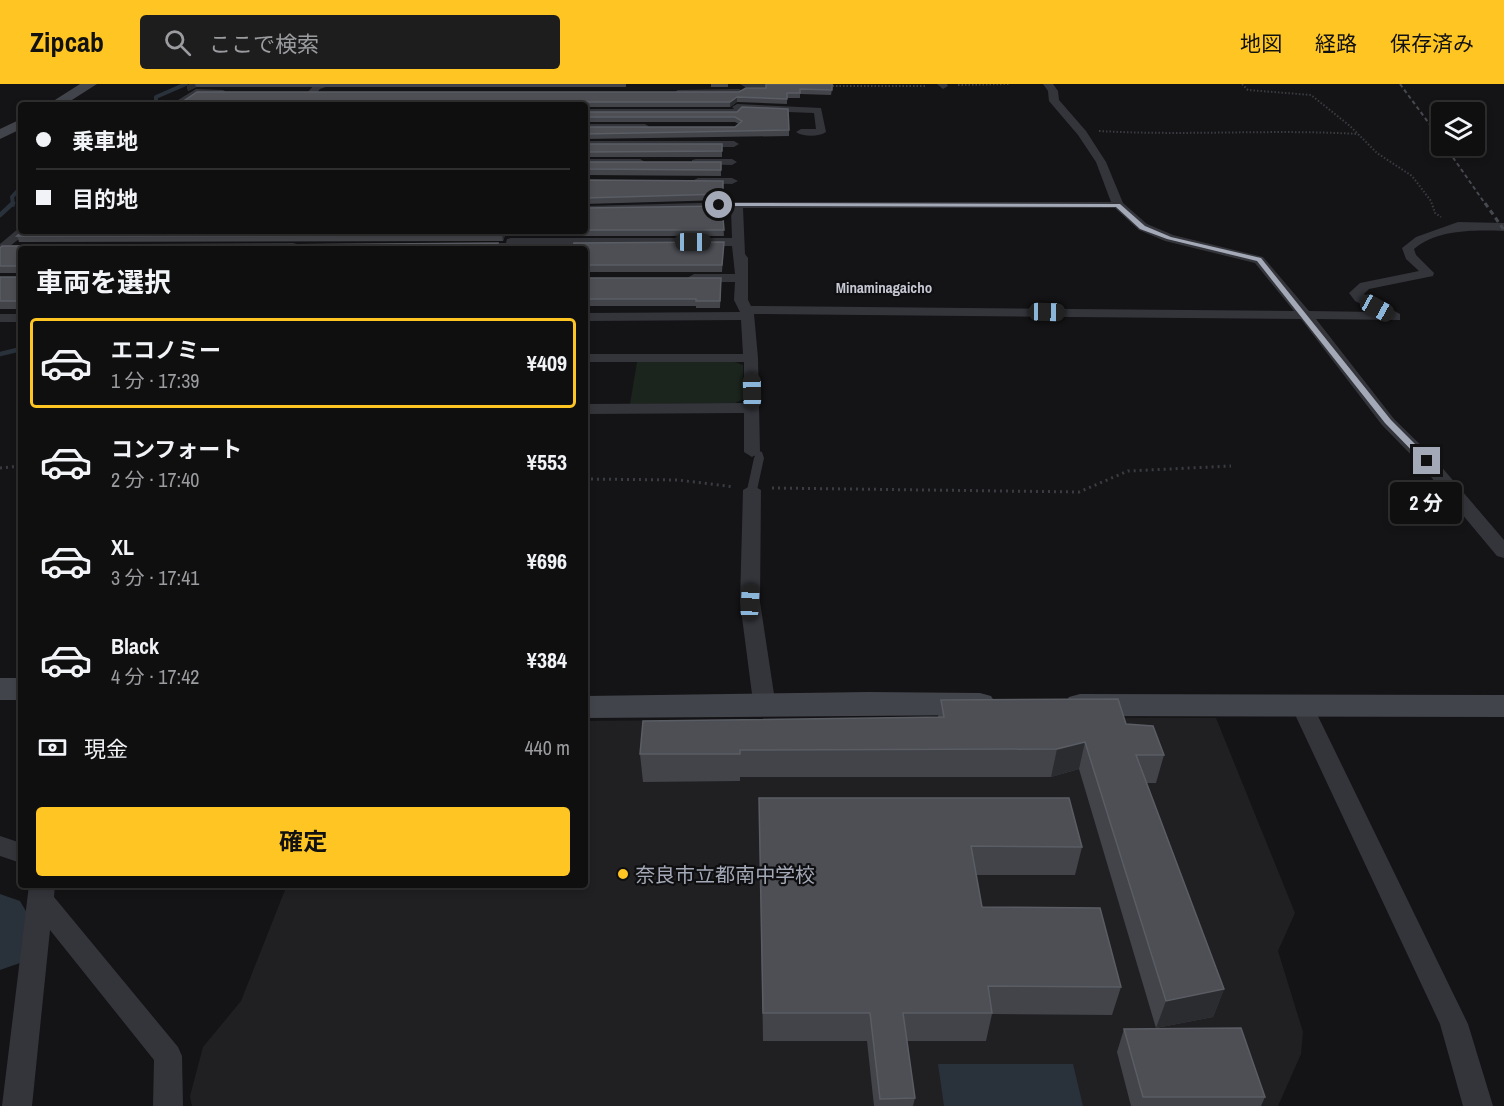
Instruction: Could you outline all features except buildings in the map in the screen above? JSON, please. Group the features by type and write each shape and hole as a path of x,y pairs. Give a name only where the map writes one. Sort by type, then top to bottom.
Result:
{"street":[{"path":"59,102 90,84"},
{"path":"312,93 317,87 329,84"},
{"path":"1048,84 1053,91 1054,100 1080,131 1101,162 1118,205 1143,228 1169,238 1259,260 1388,422 1427,461 1504,552"},
{"path":"588,112 740,96 785,85 811,85"},
{"path":"180,102 196,92 231,93"},
{"path":"301,93 335,93"},
{"path":"670,93 790,99"},
{"path":"740,96 818,111 821,132 801,132"},
{"path":"740,96 734,136 732,181 742,278 741,300 747,313 751,358 752,452"},
{"path":"588,127 654,127"},
{"path":"588,144 734,136"},
{"path":"588,162 653,162"},
{"path":"687,162 732,162"},
{"path":"686,181 732,181"},
{"path":"588,209 734,205 1118,205"},
{"path":"588,316 747,313 1395,317 1360,298 1356,293 1365,286 1428,273 1410,256 1408,248 1416,239 1453,230 1458,226 1504,227"},
{"path":"1,249 20,234"},
{"path":"267,246 276,234"},
{"path":"472,246 510,242 739,242"},
{"path":"1,249 18,248"},
{"path":"675,278 742,278"},
{"path":"0,318 18,318"},
{"path":"588,358 751,358"},
{"path":"588,409 752,408"},
{"path":"752,489 750,602 764,694"},
{"path":"0,689 18,689"},
{"path":"588,707 869,703 1011,704"},
{"path":"1046,705 1504,706"},
{"path":"1302,706 1454,1024 1478,1106"},
{"path":"0,846 18,852"},
{"path":"17,1106 42,893"},
{"path":"42,893 168,1056 168,1106"}],"lane":[{"path":"752,452 759,454 752,489"}],"path":[{"path":"811,85 1009,84"},
{"path":"1242,84 1248,90 1311,95 1377,153 1412,177 1431,201 1435,213 1458,226"},
{"path":"1080,131 1158,134 1291,130 1358,134"},
{"path":"0,468 18,466"},
{"path":"588,478 699,480 752,489 1079,492 1128,471 1232,466"}],"shaded area":[{"path":"637,362 735,362 743,365 744,399 735,403 630,404"},
{"path":"967,717 1216,718 1295,913 1278,951 1303,1032 1301,1054 1278,1106 192,1106 190,1096 203,1047 241,1001 286,888 588,888 588,721"},
{"path":"938,1064 1073,1064 1083,1106 944,1106"}],"waterway":[{"path":"156,102 156,97 186,84"},
{"path":"13,203 12,197 18,190"},
{"path":"0,215 13,203"},
{"path":"0,354 18,350"},
{"path":"0,917 6,925 0,946"}],"railway":[{"path":"1400,84 1431,126"},
{"path":"1452,156 1486,205"},
{"path":"1485,203 1504,230"}],"place":[{"name":"奈良市立都南中学校","path":"623,874"}],"district":[{"name":"Minaminagaicho","path":"884,287"}],"route":[{"path":"719,205 1118,205 1143,228 1169,238 1259,260 1348,368 1388,422 1427,461"}]}
